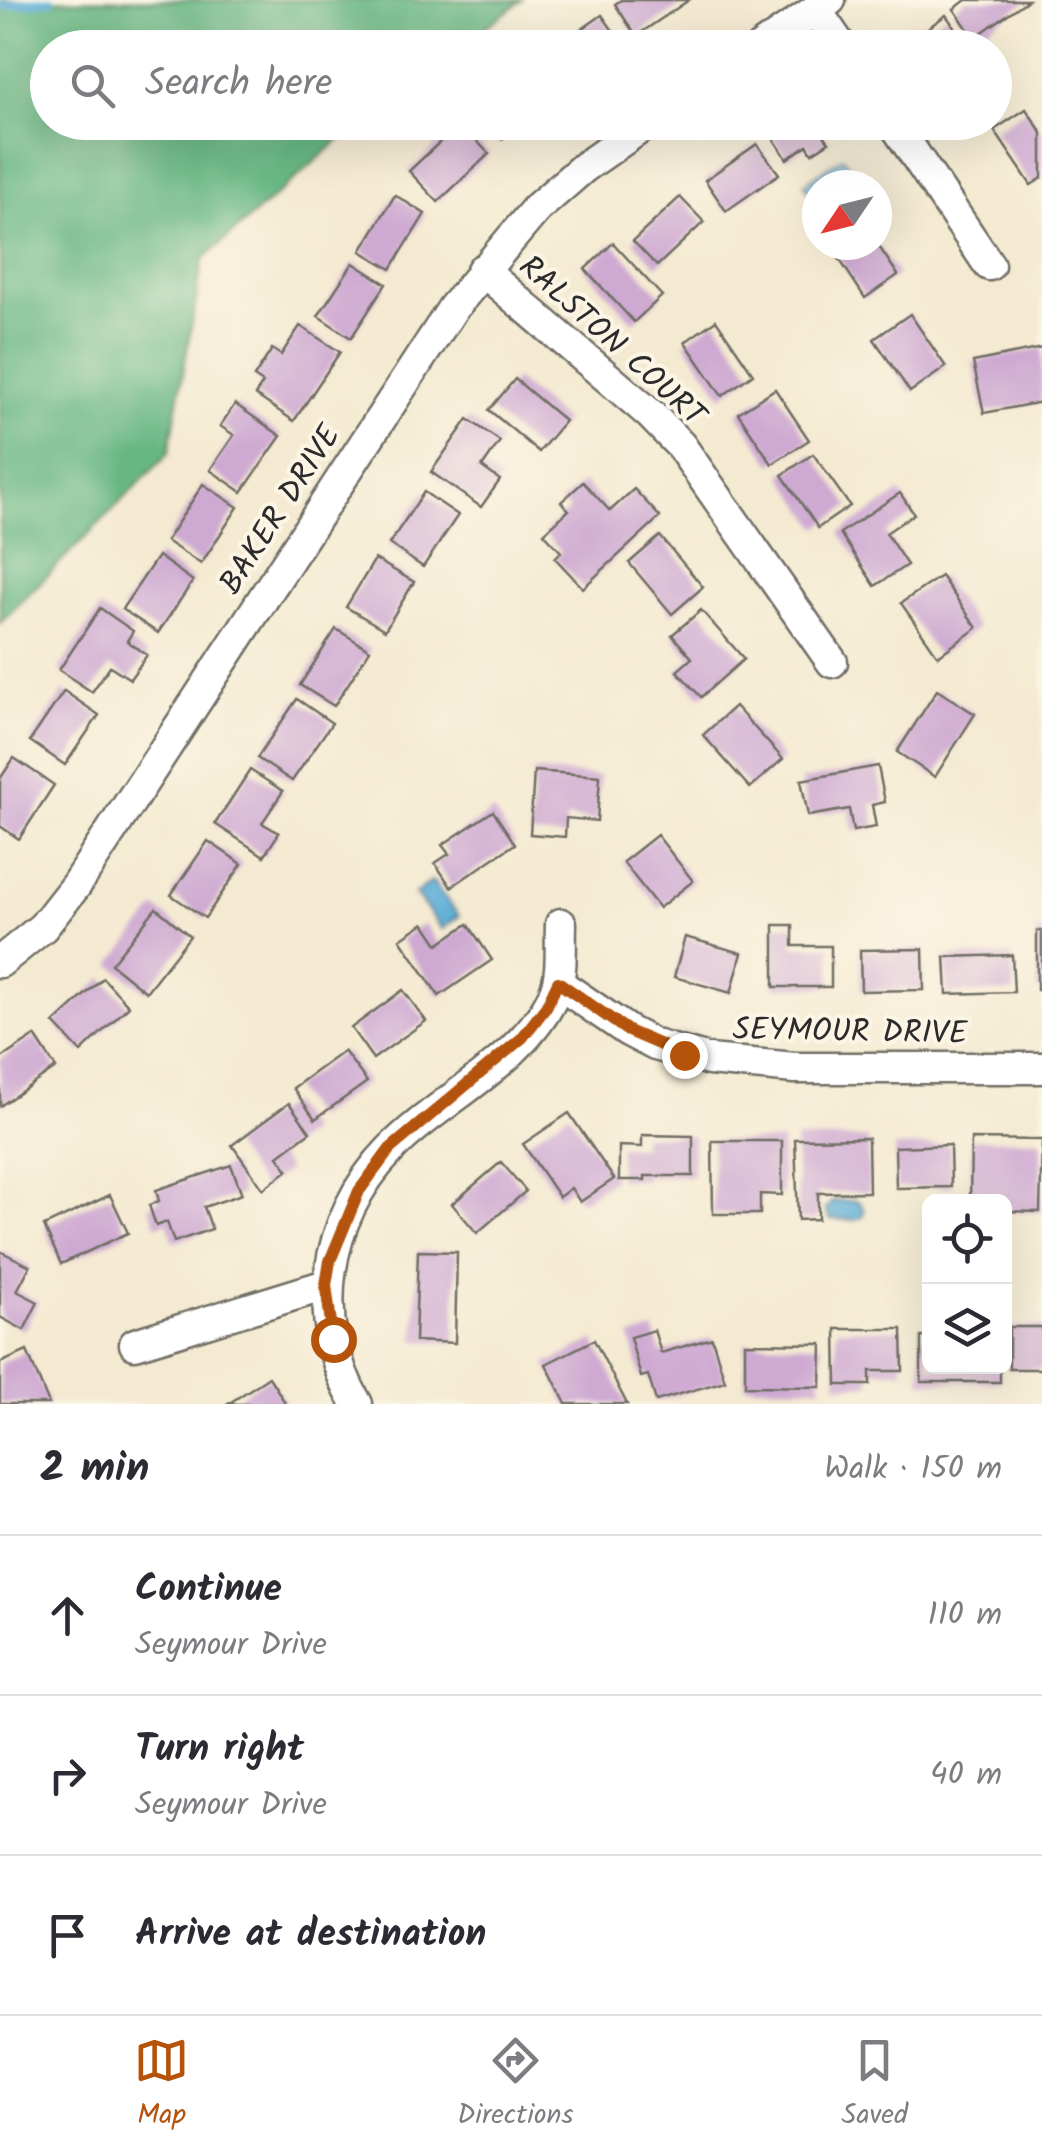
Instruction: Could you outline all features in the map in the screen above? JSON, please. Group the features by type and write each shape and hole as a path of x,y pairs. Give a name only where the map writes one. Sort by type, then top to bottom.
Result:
{"street":[{"path":"786,30 823,5 834,30"},
{"name":"BAKER DRIVE","path":"0,962 43,926 76,886 452,308 516,229 556,190 624,140"},
{"path":"905,140 989,265"},
{"name":"RALSTON COURT","path":"482,270 669,432 694,462 832,662"},
{"path":"357,1404 333,1339 326,1285 339,1234 372,1171 390,1149 522,1038 546,1007 558,982 561,924"},
{"name":"SEYMOUR DRIVE","path":"558,982 655,1045 709,1060 795,1068 1042,1068"},
{"path":"135,1344 326,1285"}],"green space":[{"path":"0,0 522,0 482,30 30,30 30,140 340,140 203,259 169,453 0,623"}],"water":[{"path":"843,157 852,170 824,170"},
{"path":"432,881 459,916 442,929 415,894"},
{"path":"834,1200 858,1201 864,1209 863,1216 855,1220 830,1219 825,1209"}],"building":[{"path":"621,0 689,0 645,30 632,30 615,4"},
{"path":"966,0 1028,0 985,30 968,30 954,9"},
{"path":"602,15 612,30 581,30"},
{"path":"946,15 956,30 925,30"},
{"path":"1026,109 1042,133 1042,178 1031,185 1001,140 1012,140 1012,118"},
{"path":"442,140 476,140 489,154 438,202 409,171"},
{"path":"774,140 829,142 812,153 807,145 787,159"},
{"path":"757,144 779,174 726,211 705,180"},
{"path":"395,195 425,214 391,269 361,251"},
{"path":"680,197 704,222 657,266 633,241"},
{"path":"613,243 662,296 634,322 585,269"},
{"path":"840,260 888,260 898,275 865,298"},
{"path":"353,263 386,284 351,338 318,316"},
{"path":"910,314 946,367 910,392 874,339"},
{"path":"716,320 753,374 722,396 685,342"},
{"path":"300,326 340,352 294,421 255,395 263,383 254,377 272,349 281,355"},
{"path":"1042,348 1042,402 984,413 973,362"},
{"path":"515,379 565,421 539,452 489,410"},
{"path":"775,389 809,440 772,464 738,413"},
{"path":"235,404 281,436 242,492 210,470 234,435 220,426"},
{"path":"468,419 500,441 482,467 500,480 481,507 431,472"},
{"path":"813,454 850,506 818,528 782,475"},
{"path":"583,482 610,511 634,489 660,517 583,588 555,558 561,552 544,533 569,510 561,502"},
{"path":"203,484 238,507 201,564 166,541"},
{"path":"424,492 458,515 423,567 389,544"},
{"path":"900,493 914,514 886,533 907,565 875,586 840,533"},
{"path":"660,536 703,587 672,614 629,563"},
{"path":"158,556 193,581 158,633 122,609"},
{"path":"375,559 414,582 385,630 346,607"},
{"path":"941,576 977,628 938,656 901,603"},
{"path":"100,608 133,631 127,641 147,655 130,679 110,666 92,692 59,670"},
{"path":"701,610 744,659 701,697 677,671 692,658 672,635"},
{"path":"336,629 370,650 334,706 300,685"},
{"path":"937,690 975,714 935,777 897,752"},
{"path":"64,691 99,715 65,765 30,741"},
{"path":"297,699 332,723 292,781 257,758"},
{"path":"735,706 783,759 750,788 703,735"},
{"path":"14,758 54,785 19,839 0,826 0,779"},
{"path":"878,766 885,802 872,805 876,827 853,831 849,809 808,816 801,780"},
{"path":"250,770 283,791 262,823 279,833 264,856 215,824"},
{"path":"534,771 600,776 597,821 566,818 565,837 530,834"},
{"path":"493,811 515,844 451,887 435,863 449,854 442,845"},
{"path":"657,835 693,881 659,908 623,862"},
{"path":"208,841 242,864 205,918 171,895"},
{"path":"156,908 190,936 146,992 111,964"},
{"path":"424,923 438,944 468,924 492,960 439,996 400,939"},
{"path":"774,925 793,925 793,946 831,946 831,987 774,987"},
{"path":"1037,931 1042,931 1042,990 1037,990"},
{"path":"685,937 742,953 731,993 674,977"},
{"path":"923,949 924,990 861,991 860,950"},
{"path":"1012,955 1014,992 947,994 945,957"},
{"path":"103,978 129,1006 81,1052 54,1023"},
{"path":"403,990 426,1021 373,1059 351,1028"},
{"path":"35,1036 56,1068 0,1106 0,1059"},
{"path":"344,1051 367,1082 315,1119 293,1088"},
{"path":"289,1103 310,1132 278,1156 288,1170 263,1189 232,1145"},
{"path":"569,1113 614,1179 580,1202 571,1188 559,1197 523,1144"},
{"path":"642,1135 693,1136 693,1176 619,1180 619,1146 642,1147"},
{"path":"868,1138 869,1192 818,1193 818,1219 798,1220 795,1139"},
{"path":"971,1139 1042,1140 1040,1212 1012,1211 1012,1194 970,1194"},
{"path":"712,1141 782,1141 782,1195 760,1194 760,1214 713,1214"},
{"path":"950,1145 951,1187 896,1188 895,1147"},
{"path":"501,1162 526,1191 477,1233 452,1204"},
{"path":"231,1165 242,1194 204,1207 212,1229 174,1242 167,1222 156,1226 149,1205 159,1201 156,1190"},
{"path":"110,1195 128,1233 61,1264 44,1226"},
{"path":"0,1251 30,1266 17,1291 38,1302 24,1330 0,1317"},
{"path":"418,1251 457,1252 455,1343 415,1341"},
{"path":"1012,1327 1042,1327 1042,1369 1012,1369"},
{"path":"836,1329 902,1329 903,1371 870,1371 870,1385 837,1385"},
{"path":"654,1330 661,1353 712,1338 725,1381 656,1401 648,1375 641,1377 630,1337"},
{"path":"921,1337 922,1374 1000,1374 1000,1382 921,1382"},
{"path":"594,1340 627,1404 566,1404 546,1364"},
{"path":"745,1343 822,1344 821,1387 745,1386"},
{"path":"27,1351 49,1404 0,1404 0,1363"},
{"path":"269,1377 286,1404 228,1404"}],"waterway":[{"path":"0,6 50,0"}],"route":[{"path":"333,1339 326,1285 330,1261 359,1191 390,1149 472,1084 522,1038 554,995 558,982 628,1031 684,1055"}]}
